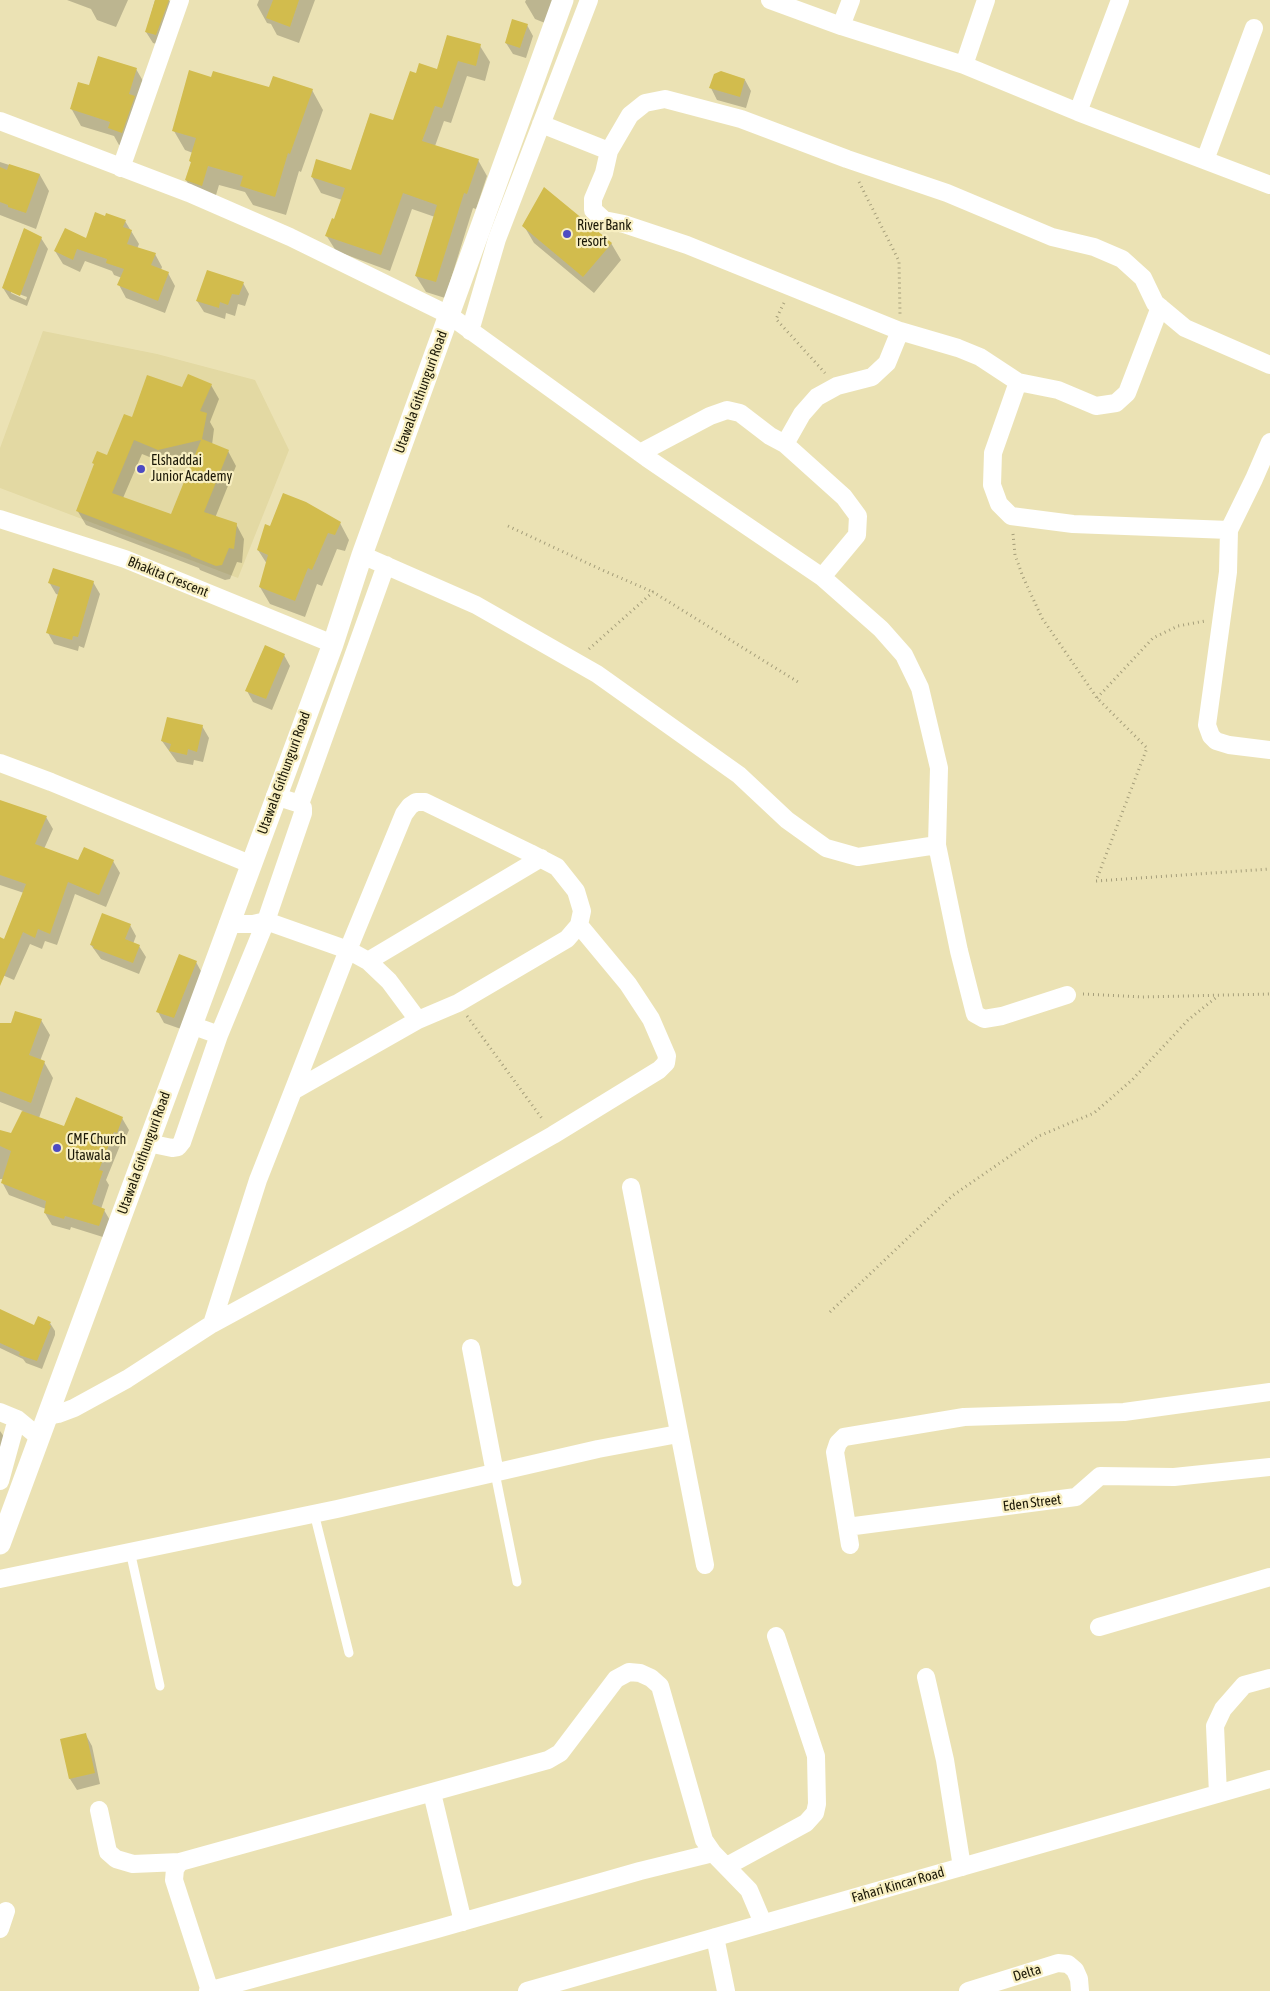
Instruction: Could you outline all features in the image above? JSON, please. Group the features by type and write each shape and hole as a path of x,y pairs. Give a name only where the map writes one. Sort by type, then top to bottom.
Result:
{"street":[{"path":"121,168 180,0"},
{"name":"Utawala Githunguri Road","path":"0,1542 9,1490 40,1438 275,796 333,644 362,554 563,0"},
{"path":"470,331 497,240 589,0"},
{"path":"770,0 841,26 964,65 1078,112 1270,185"},
{"path":"841,26 851,0"},
{"path":"964,65 986,0"},
{"path":"1078,112 1120,0"},
{"path":"1205,160 1254,28"},
{"path":"1160,307 1127,393 1116,403 1096,406 1058,390 1018,382 980,357 958,348 900,331 793,286 687,245 624,224 604,220 593,210 594,199 604,173 609,151 630,115 645,103 665,99 741,120 946,193 1052,238 1094,247 1122,259 1143,278 1155,303 1160,307 1185,328 1270,365"},
{"path":"0,121 189,193 290,237 449,315 640,453 822,577 881,629 904,655 920,688 939,768 937,845 959,951 975,1014 984,1019 1002,1016 1074,994"},
{"path":"541,124 609,151"},
{"path":"785,444 802,414 817,397 837,386 872,377 887,363 900,331"},
{"path":"1018,382 993,453 992,485 999,504 1012,516 1073,524 1229,530"},
{"path":"640,453 710,416 727,410 740,413 770,436 785,444 844,497 858,516 857,535 822,577"},
{"path":"1270,442 1229,530 1228,572 1207,725 1211,736 1216,741 1229,745 1270,750"},
{"name":"Bhakita Crescent","path":"0,519 125,559 333,644"},
{"path":"362,554 476,605 597,674 739,775 787,820 826,848 858,857 937,845"},
{"path":"300,804 386,565"},
{"path":"0,763 250,864"},
{"path":"148,1142 172,1148 178,1147 182,1142 219,1035 266,921 303,813 303,808 300,804 275,796"},
{"path":"212,1324 258,1180 348,950 404,814 416,802 425,802 557,867 576,891 582,911 579,925 567,939 458,1004 418,1020 293,1091"},
{"path":"368,961 541,858"},
{"path":"228,924 253,924 266,921 348,950 368,961 389,981 418,1020"},
{"path":"48,1416 74,1408 127,1379 212,1324 407,1218 553,1135 659,1070 666,1063 666,1056 651,1019 628,984 579,925"},
{"path":"191,1026 219,1035"},
{"path":"631,1186 705,1565"},
{"path":"471,1348 494,1473"},
{"path":"850,1545 834,1452 838,1443 844,1437 964,1417 1124,1412 1270,1392"},
{"path":"0,1412 17,1419 40,1438"},
{"path":"0,1481 17,1419"},
{"path":"0,1579 314,1513 598,1449 678,1434"},
{"name":"Eden Street","path":"847,1526 1076,1497 1100,1476 1174,1478 1270,1467"},
{"path":"1099,1627 1270,1577"},
{"path":"727,1866 806,1823 814,1813 817,1804 816,1756 776,1636"},
{"path":"99,1810 108,1852 116,1859 133,1864 180,1862 548,1760 560,1753 616,1679 629,1672 640,1673 651,1678 660,1686 704,1840 713,1853 749,1890 763,1924"},
{"path":"926,1677 945,1760 962,1866"},
{"path":"1218,1794 1215,1726 1223,1709 1244,1686 1270,1678"},
{"name":"Fahari Kincar Road","path":"527,1991 1270,1779"},
{"path":"432,1793 463,1922"},
{"path":"180,1862 174,1869 174,1880 209,1991 463,1922 640,1871 713,1853"},
{"path":"0,1929 6,1911"},
{"path":"714,1937 726,1991"},
{"name":"Delta","path":"968,1991 1058,1963 1068,1964 1075,1970 1080,1979 1080,1991"}],"lane":[{"path":"494,1473 517,1582"},
{"path":"314,1513 348,1653"},
{"path":"130,1551 160,1686"}],"path":[{"path":"847,159 899,261 900,331"},
{"path":"793,286 776,319 837,386"},
{"path":"1012,516 1015,555 1042,618 1097,698 1147,748 1096,881 1270,869"},
{"path":"508,526 653,592 798,682"},
{"path":"576,661 653,592"},
{"path":"1097,698 1153,638 1178,626 1222,617"},
{"path":"1074,994 1142,997 1270,994"},
{"path":"830,1312 952,1196 1038,1136 1094,1113 1132,1080 1188,1020 1218,996"},
{"path":"458,1004 553,1135"}],"shaded area":[{"name":"Elshaddai Junior Academy","path":"43,331 157,354 255,380 289,450 238,578 0,488 0,448"}],"building":[{"path":"155,0 169,0 156,35 145,32"},
{"path":"273,0 299,0 290,27 266,18"},
{"path":"512,19 528,24 520,48 505,43"},
{"path":"447,35 481,44 476,66 458,61 442,108 435,106 422,141 479,159 467,194 464,193 436,282 415,276 437,205 403,193 381,255 325,236 332,218 334,219 345,188 311,177 316,159 351,170 370,113 393,120 410,71 416,73 419,63 437,69"},
{"path":"98,56 137,68 129,94 135,96 122,133 108,128 110,122 70,109 78,82 89,85"},
{"path":"189,70 211,77 213,71 269,87 273,76 313,89 290,154 288,153 275,197 240,186 243,176 208,166 202,186 185,180 196,138 172,131"},
{"path":"721,71 745,79 740,97 709,88 714,74"},
{"path":"9,164 40,174 26,213 0,202 0,167 7,170"},
{"name":"River Bank resort","path":"544,187 612,243 583,277 522,226"},
{"path":"95,212 105,216 106,213 126,220 123,227 132,230 127,244 156,253 151,265 169,272 158,301 117,285 124,269 106,263 107,259 77,249 73,260 54,251 65,228 86,238"},
{"path":"24,228 42,237 20,296 2,288"},
{"path":"207,270 244,282 239,295 232,294 228,305 220,302 219,308 196,301"},
{"path":"188,374 212,384 200,411 207,413 202,439 229,450 204,512 237,523 234,549 229,548 222,565 216,566 76,511 97,451 107,455 124,414 132,417 147,375 182,387","holes":["134,440 158,450 201,440 171,514 112,493"]},
{"path":"283,493 306,502 341,522 335,535 328,533 312,570 308,568 295,601 259,587 268,555 257,550 265,524 270,526"},
{"path":"53,568 94,581 78,637 73,636 72,640 46,633 60,587 48,583"},
{"path":"265,645 285,654 266,699 245,691"},
{"path":"167,717 203,725 197,752 188,749 187,755 169,751 171,744 161,741"},
{"path":"0,800 47,816 35,844 78,860 84,847 114,860 99,895 68,882 50,934 38,929 35,938 23,932 0,986 0,937 4,939 26,884 0,875"},
{"path":"102,913 131,924 125,939 140,945 133,963 93,948 94,946 90,945"},
{"path":"179,954 197,961 174,1018 156,1012"},
{"path":"15,1011 42,1019 29,1055 45,1061 31,1103 0,1091 0,1023 11,1023"},
{"path":"76,1097 123,1117 117,1133 114,1132 99,1170 103,1171 92,1204 105,1209 99,1226 65,1216 64,1219 44,1213 46,1201 1,1183 11,1151 0,1146 0,1130 11,1133 22,1111 64,1126"},
{"path":"0,1309 34,1325 38,1316 51,1322 37,1361 19,1355 20,1352 0,1343"},
{"path":"86,1733 95,1773 69,1779 60,1739"}],"place":[{"name":"River Bank resort","path":"567,234"},
{"name":"Elshaddai Junior Academy","path":"141,469"},
{"name":"CMF Church Utawala","path":"57,1148"}]}
